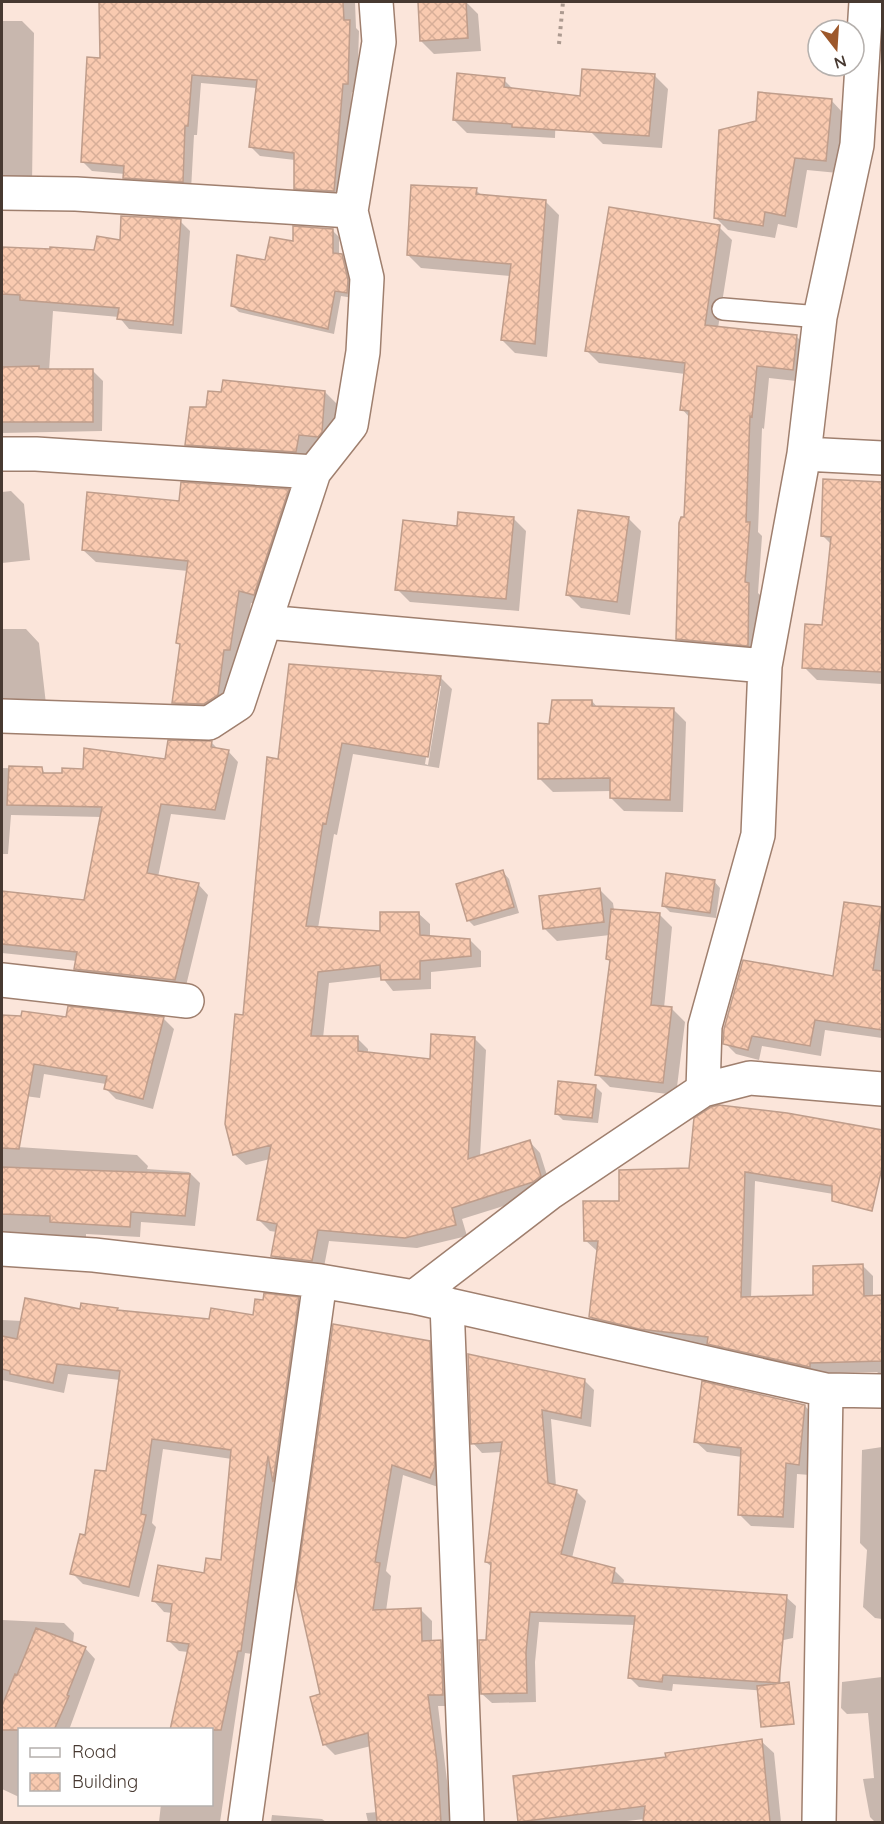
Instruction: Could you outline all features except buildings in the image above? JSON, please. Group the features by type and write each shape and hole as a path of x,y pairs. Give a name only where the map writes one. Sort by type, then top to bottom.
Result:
{"street":[{"path":"2,716 209,723 238,704 314,472 351,425 363,352 367,278 351,211 379,42 376,2"},
{"path":"703,1090 705,1026 758,835 765,666 804,454 820,317 870,144 866,2"},
{"path":"2,193 76,194 351,211"},
{"path":"2,454 36,454 314,472"},
{"path":"804,454 882,458"},
{"path":"265,622 765,666"},
{"path":"2,980 187,1001"},
{"path":"414,1297 552,1192 703,1090 750,1078 882,1089"},
{"path":"2,1249 94,1255 320,1281 447,1304 825,1390 882,1391"},
{"path":"245,1822 320,1281"},
{"path":"447,1304 467,1822"},
{"path":"819,1822 825,1390"}],"lane":[{"path":"723,309 820,317"}],"path":[{"path":"559,44 563,2"}]}
